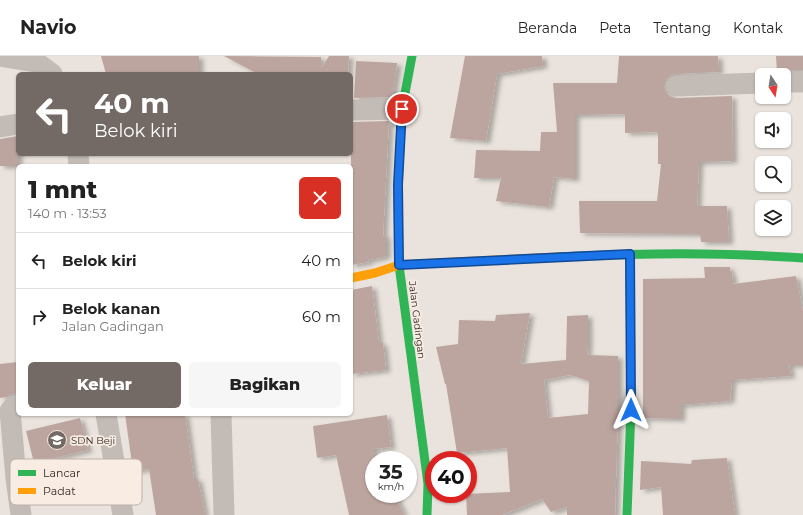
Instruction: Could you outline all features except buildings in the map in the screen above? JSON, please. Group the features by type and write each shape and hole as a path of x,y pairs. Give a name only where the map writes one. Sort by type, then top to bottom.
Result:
{"street":[{"path":"0,56 36,62 49,72"},
{"name":"Jalan Gadingan","path":"412,56 402,109 398,185 399,265 428,484 427,515"},
{"path":"791,82 803,82"},
{"path":"676,86 755,83"},
{"path":"353,110 402,109"},
{"path":"0,127 16,124"},
{"path":"353,278 375,273 399,265 630,254 692,253 803,258"},
{"path":"628,515 631,410 630,254"},
{"path":"14,459 10,411 16,406"},
{"path":"106,416 114,459"},
{"path":"221,416 224,515"},
{"path":"20,505 22,515"},
{"path":"121,505 123,515"}],"traffic: fast":[{"path":"412,56 402,109 398,185 399,265 428,484 427,515"},
{"path":"557,257 630,254 685,254 803,258"},
{"path":"627,515 631,409 630,254"}],"traffic: slow":[{"path":"353,278 375,273 399,265 557,257"}],"place":[{"name":"SDN Beji","path":"57,440"}],"route":[{"path":"402,109 398,185 399,265 630,254 631,410"}]}
